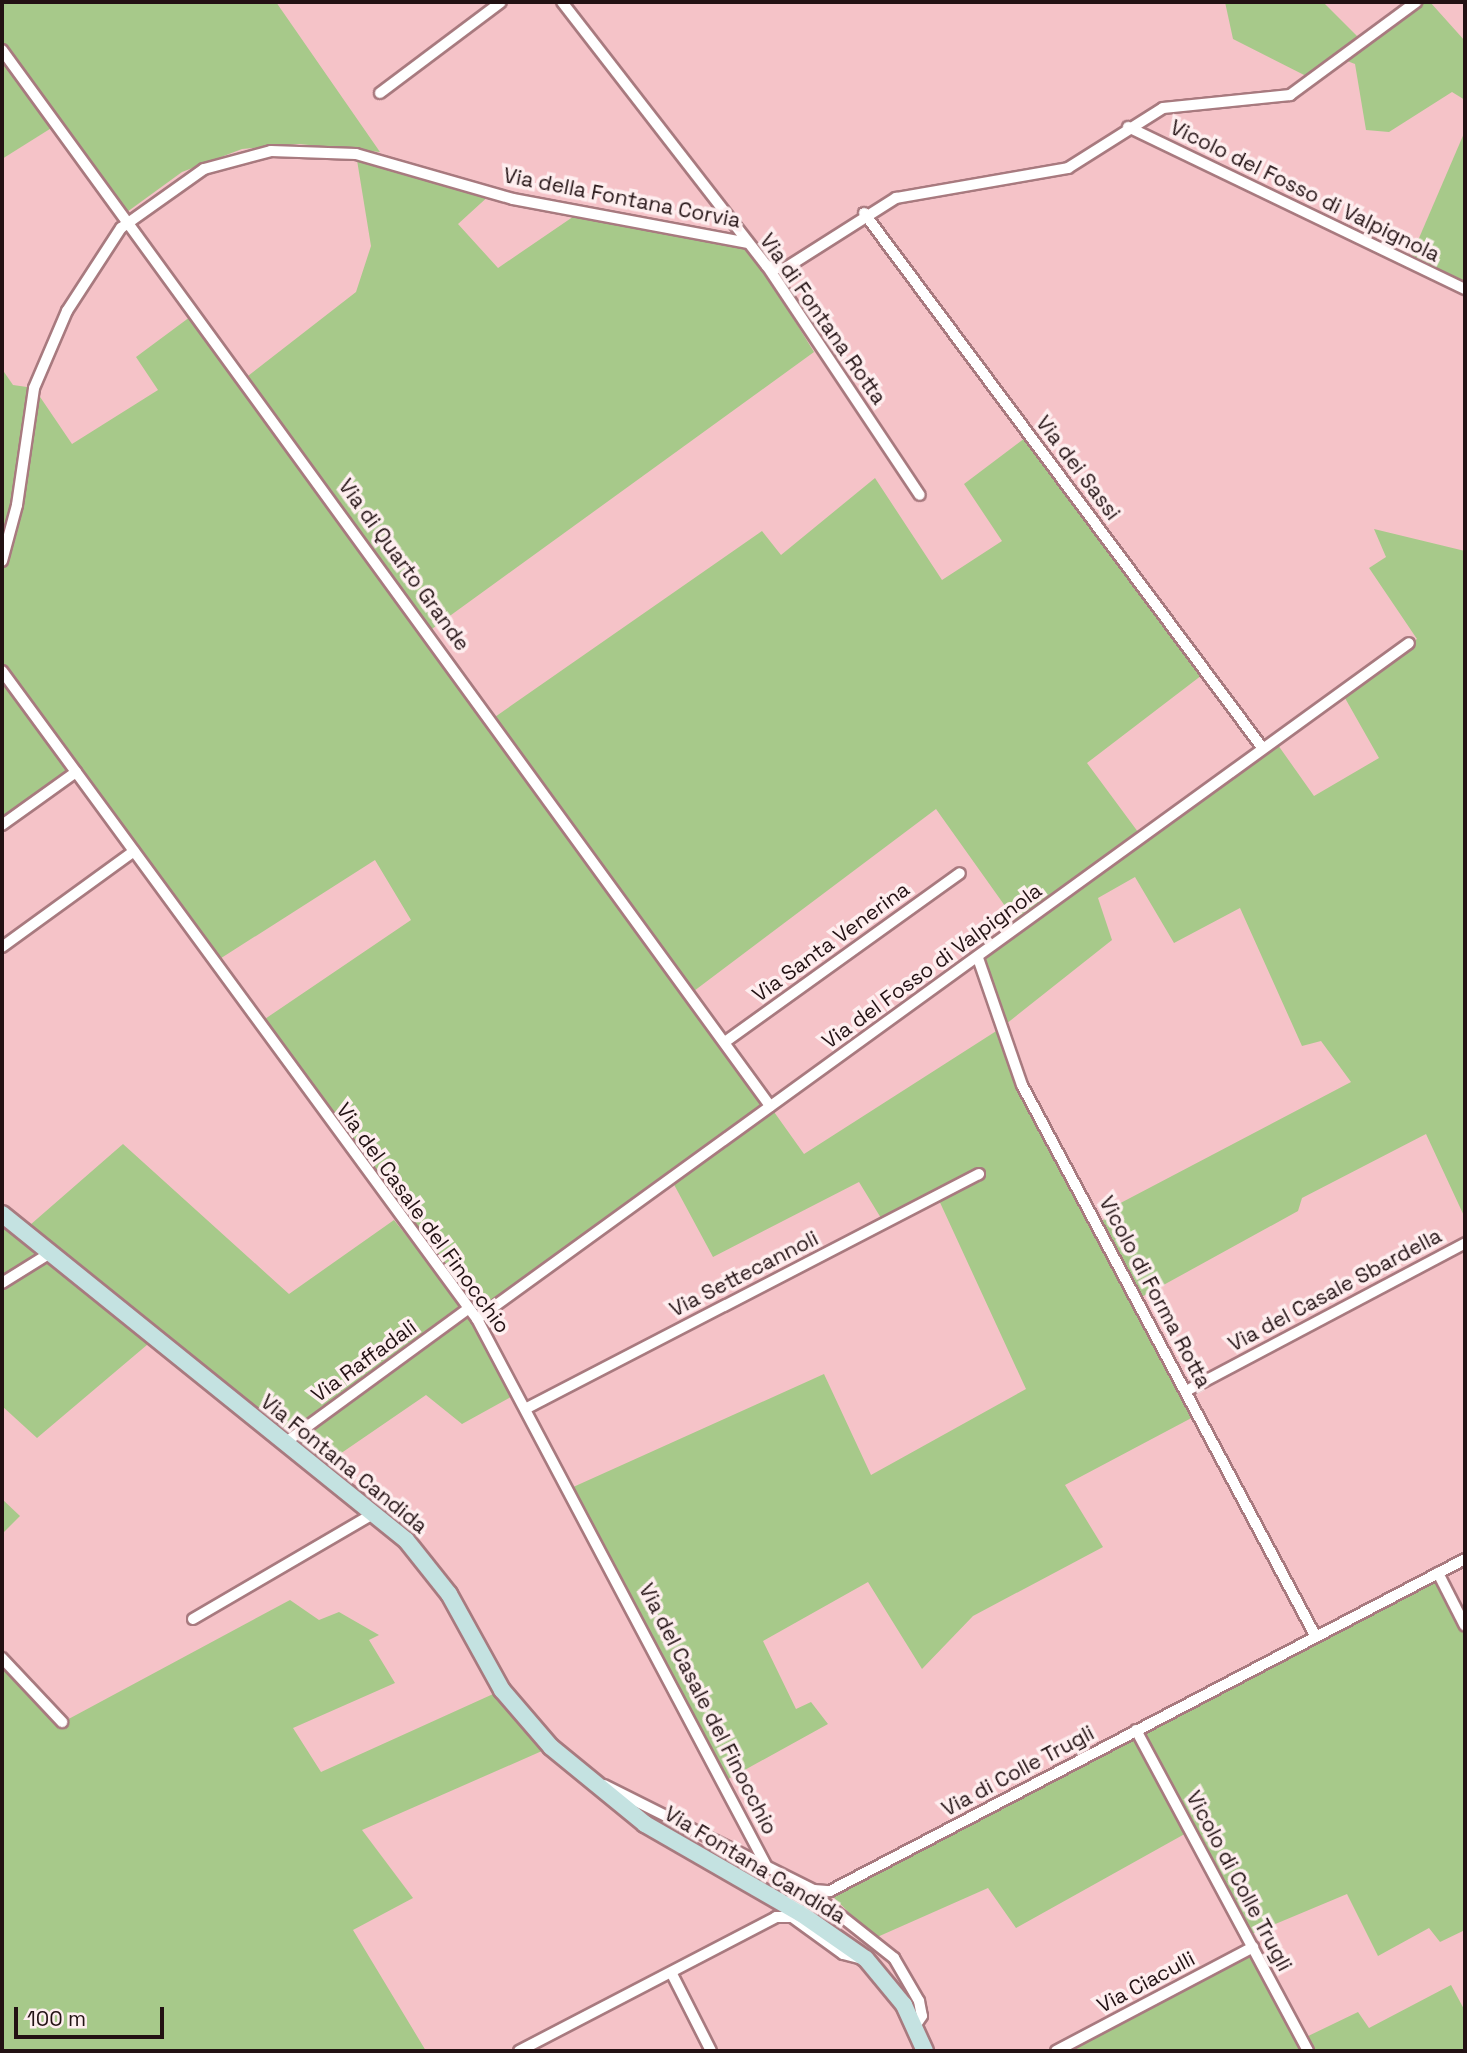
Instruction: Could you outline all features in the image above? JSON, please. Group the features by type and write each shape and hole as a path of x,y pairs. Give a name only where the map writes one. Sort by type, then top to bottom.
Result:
{"main road":[{"name":"Via Fontana Candida","path":"2,1214 47,1255 286,1442 427,1562 510,1700 584,1779 645,1824 800,1913 866,1959 915,2026 925,2051"}],"street":[{"path":"380,93 501,2"},
{"name":"Via di Fontana Rotta","path":"562,2 767,266 920,495"},
{"path":"767,266 784,269 864,213 911,195 1058,172 1128,127 1178,105 1295,93 1416,2"},
{"name":"Via di Quarto Grande","path":"2,50 770,1107"},
{"name":"Vicolo del Fosso di Valpignola","path":"1128,127 1465,289"},
{"name":"Via della Fontana Corvia","path":"2,561 39,373 75,295 127,222 170,187 211,167 258,152 312,150 386,159 513,199 747,243"},
{"name":"Via dei Sassi","path":"864,213 1261,746"},
{"name":"Via del Fosso di Valpignola","path":"477,1319 978,958 1261,746 1409,643"},
{"name":"Via del Casale del Finocchio","path":"2,671 465,1311 477,1319 527,1408 766,1865"},
{"path":"2,825 76,772"},
{"path":"2,947 134,851"},
{"name":"Via Santa Venerina","path":"725,1042 960,873"},
{"name":"Vicolo di Forma Rotta","path":"978,958 1022,1085 1316,1637"},
{"name":"Via Settecannoli","path":"527,1408 978,1174"},
{"name":"Via del Casale Sbardella","path":"1186,1391 1465,1243"},
{"path":"2,1283 47,1255"},
{"name":"Via Raffadali","path":"286,1442 465,1311"},
{"path":"192,1619 373,1514"},
{"name":"Via di Colle Trugli","path":"584,1779 817,1891 836,1889 1465,1559"},
{"path":"1438,1573 1465,1626"},
{"path":"2,1658 62,1722"},
{"name":"Vicolo di Colle Trugli","path":"1136,1730 1308,2051"},
{"path":"792,1879 894,1958 919,2001 922,2016 915,2026"},
{"path":"519,2051 783,1916 846,1956 866,1959"},
{"name":"Via Ciaculli","path":"1056,2051 1254,1947"},
{"path":"672,1974 711,2051"}],"green space":[{"path":"2,2 276,2 380,152 299,144 242,149 182,172 127,212 2,42"},
{"path":"1225,2 1323,2 1363,42 1416,2 1430,2 1465,41 1465,100 1452,92 1389,132 1366,130 1355,64 1342,59 1314,80 1233,39"},
{"path":"2,58 53,127 2,159"},
{"path":"1465,131 1465,289 1410,259"},
{"path":"356,154 492,193 458,224 498,268 583,210 747,243 814,352 429,631 492,719 762,531 781,555 875,478 942,580 1002,541 964,484 1029,435 1206,672 1087,763 1141,836 1273,738 1314,796 1379,758 1341,691 1417,639 1369,568 1386,557 1374,529 1465,551 1465,1218 1426,1134 1302,1198 1298,1211 1138,1299 1199,1414 1065,1485 1103,1547 973,1616 922,1669 868,1582 763,1641 796,1709 811,1702 828,1724 723,1782 571,1488 824,1374 871,1475 1026,1389 937,1196 884,1223 859,1182 713,1257 671,1179 477,1318 518,1393 462,1424 426,1395 318,1469 154,1339 37,1438 2,1406 2,1214 22,1232 123,1144 289,1294 394,1220 452,1293 259,1023 411,920 375,860 215,962 76,772 2,825 2,369 13,385 34,388 72,444 158,390 136,357 194,314 244,379 356,292 371,246","holes":["936,809 1020,927 978,958 1001,1028 804,1154 690,994","1135,877 1174,943 1240,908 1302,1046 1321,1041 1351,1082 1111,1208 1099,1227 1001,1028 1112,940 1098,898"]},
{"path":"2,1499 20,1516 2,1534"},
{"path":"1438,1573 1465,1626 1465,1930 1440,1942 1429,1928 1378,1956 1347,1894 1247,1936 1190,1831 1016,1928 988,1888 875,1938 827,1891"},
{"path":"290,1600 319,1620 339,1612 379,1635 369,1640 395,1683 293,1728 321,1772 502,1690 551,1747 362,1830 413,1898 353,1930 426,2051 2,2050 2,1658 63,1722"},
{"path":"1253,1947 1302,2039 1358,2012 1369,2028 1451,1985 1465,2011 1465,2051 1056,2051"}]}
